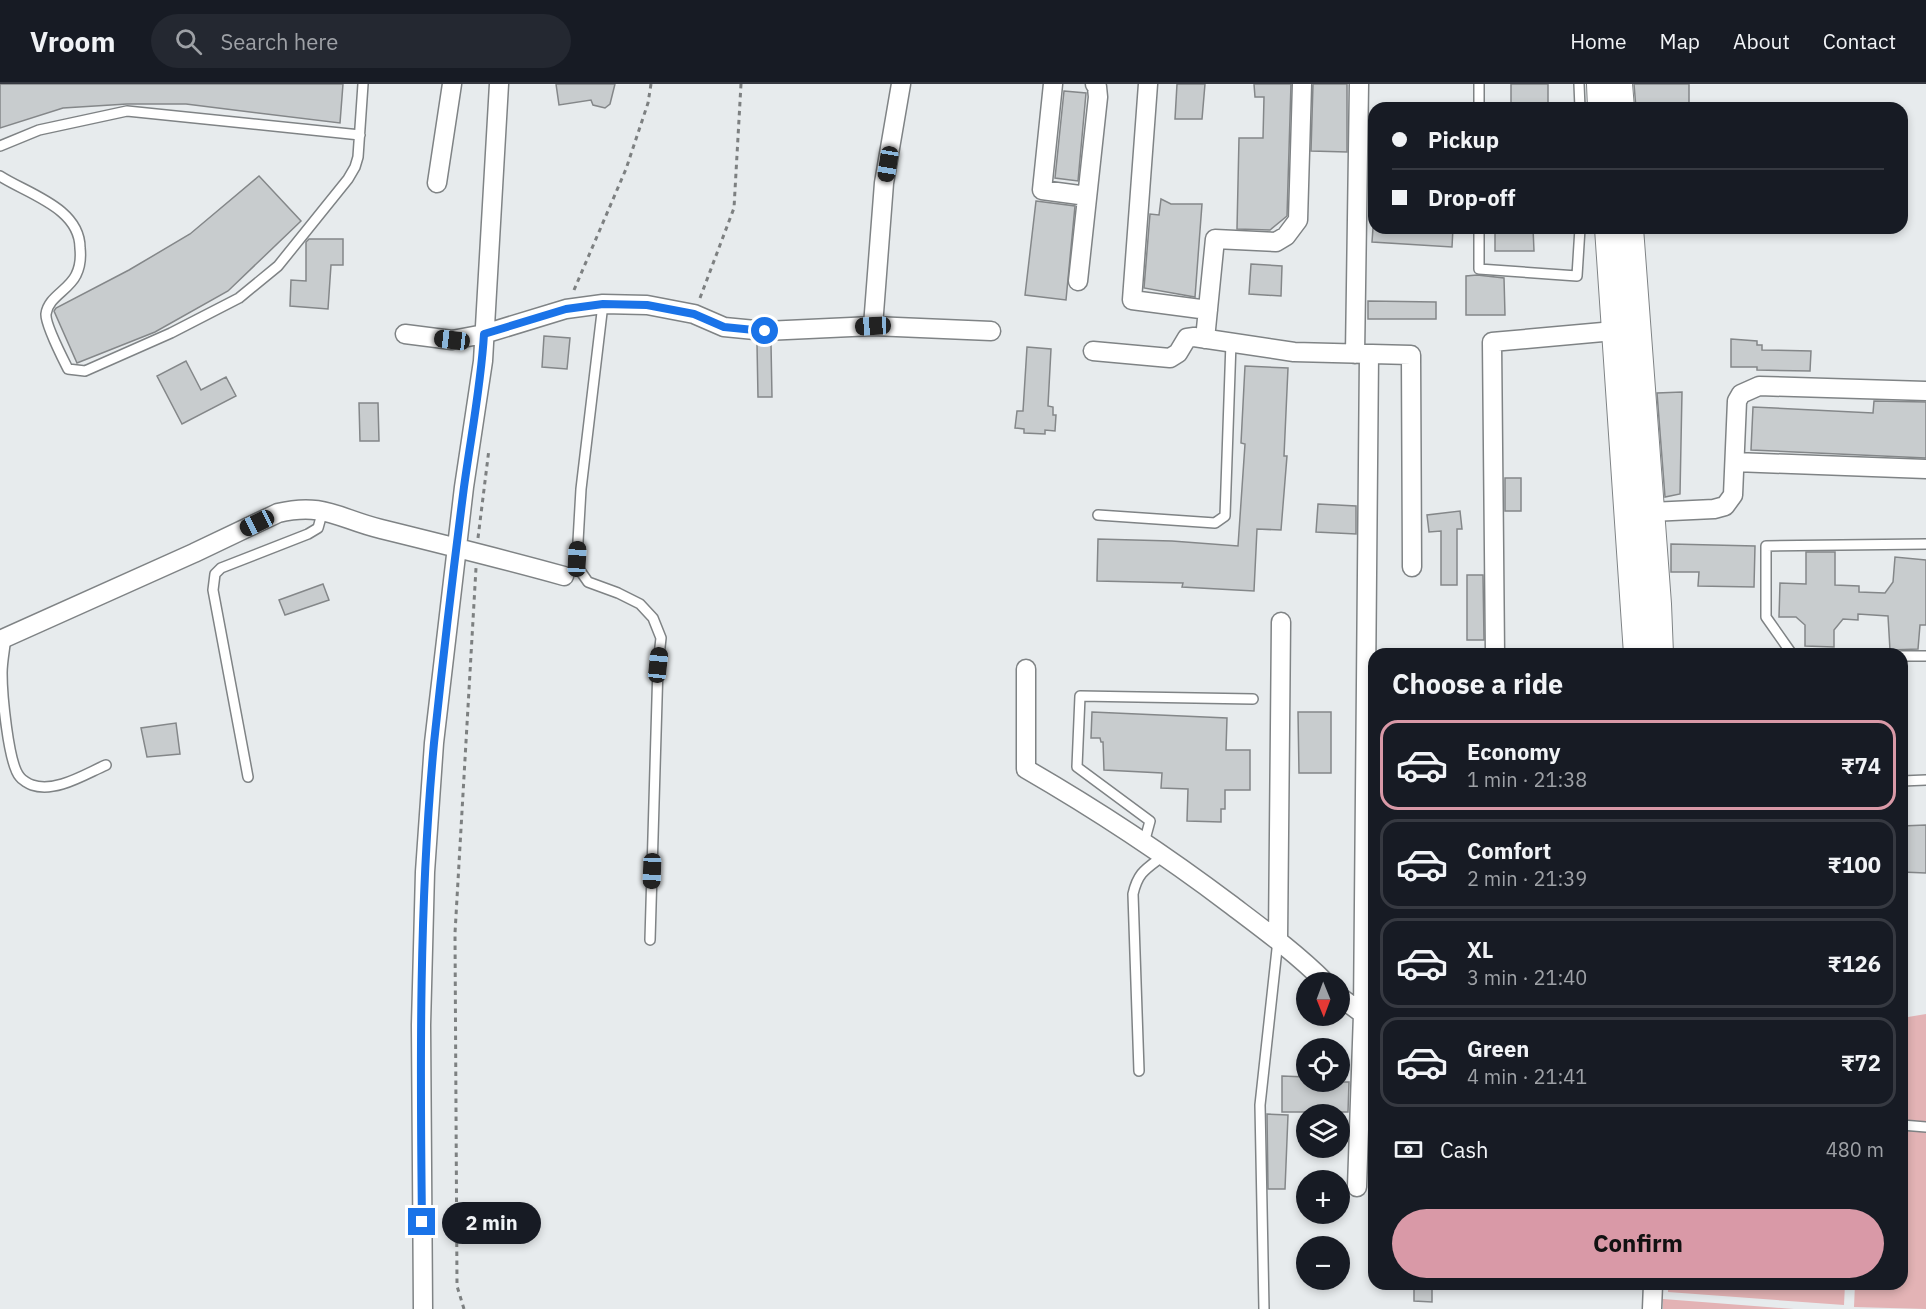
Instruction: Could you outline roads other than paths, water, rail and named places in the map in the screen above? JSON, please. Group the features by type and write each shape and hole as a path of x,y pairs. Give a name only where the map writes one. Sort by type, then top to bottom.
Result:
{"street":[{"path":"437,183 452,84"},
{"path":"423,1309 421,1126 425,872 434,743 457,547 483,361 499,84"},
{"path":"873,326 884,183 901,84"},
{"path":"1053,84 1042,190 1087,196"},
{"path":"1078,282 1098,96 1095,84"},
{"path":"1148,84 1132,300 1208,310"},
{"path":"1205,339 1215,239 1276,242 1286,236 1298,219 1302,84"},
{"path":"1357,1187 1368,1016 1359,84"},
{"path":"1600,84 1601,102"},
{"path":"1619,84 1620,102"},
{"path":"1609,234 1626,330 1652,512 1660,648"},
{"path":"1630,234 1626,330 1629,513 1637,648"},
{"path":"405,334 452,340 484,334 566,309 603,304 647,305 694,314 724,327 765,331 873,326 991,331"},
{"path":"1495,648 1492,342 1626,330"},
{"path":"1093,351 1170,358 1178,353 1187,338 1194,336 1294,352 1411,355 1412,567"},
{"path":"1652,512 1714,509 1725,506 1733,495 1737,401 1741,394 1759,386 1926,391"},
{"path":"1735,462 1926,469"},
{"path":"3,638 278,513 293,509 323,510 376,528 564,576"},
{"path":"1278,940 1281,622"},
{"path":"1026,669 1026,768 1077,798 1163,856 1299,956 1315,972"},
{"path":"1350,1004 1368,1016"},
{"path":"1652,1309 1653,1290"}],"lane":[{"path":"0,176 48,201 69,218 80,238 81,257 76,276 48,306 46,317 68,369 85,371 171,333 239,298 278,266 348,179 355,167 358,157 363,84"},
{"path":"1479,84 1479,102"},
{"path":"1580,84 1580,102"},
{"path":"0,146 39,130 127,111 360,135"},
{"path":"1479,234 1479,269 1577,276 1580,234"},
{"path":"603,304 581,489 577,559 579,569 588,582 640,604 653,618 661,638 658,665 650,940"},
{"path":"1098,515 1215,523 1225,516 1231,342"},
{"path":"248,777 213,590 215,574 220,568 308,534 318,528 323,510"},
{"path":"1788,648 1766,617 1766,546 1926,544"},
{"path":"3,638 3,696 12,756 20,777 31,784 46,787 62,784 106,765"},
{"path":"1908,656 1926,656"},
{"path":"1144,843 1150,821 1077,767 1080,696 1253,699"},
{"path":"1908,781 1926,780"},
{"path":"1138,1071 1133,894 1136,880 1141,872 1163,856"},
{"path":"1264,1309 1260,1105 1278,940"},
{"path":"1908,1126 1926,1127"}]}
